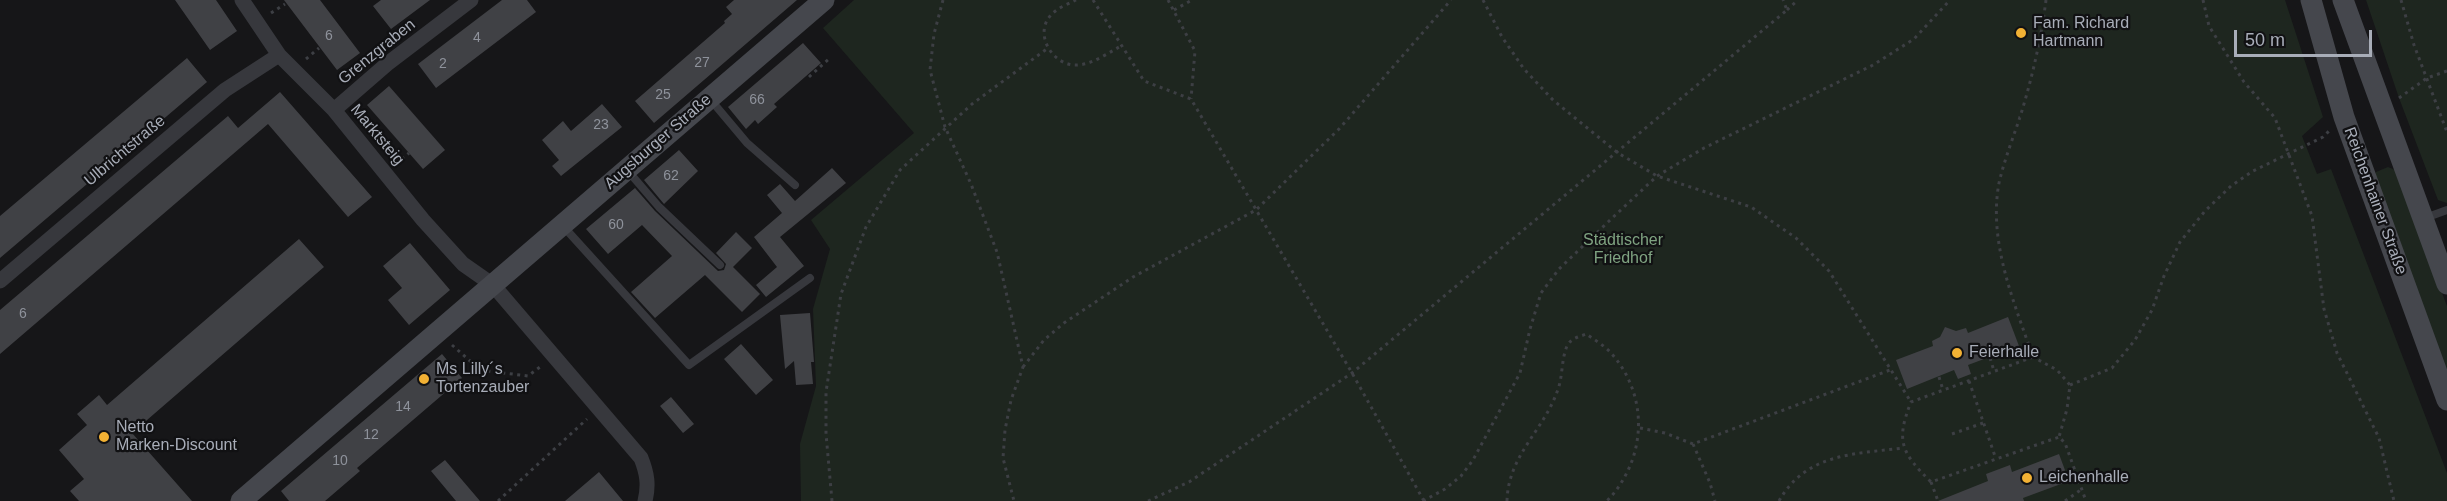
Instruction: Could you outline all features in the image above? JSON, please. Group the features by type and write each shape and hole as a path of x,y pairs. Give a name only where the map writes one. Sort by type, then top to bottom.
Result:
{"street":[{"name":"Marktsteig","path":"242,0 279,55 334,110 463,264 493,285"},
{"name":"Grenzgraben","path":"334,110 387,64 471,0"},
{"name":"Augsburger Straße","path":"241,501 824,0"},
{"name":"Reichenhainer Straße","path":"2311,0 2344,117 2447,400"},
{"path":"2343,0 2447,284"},
{"name":"Ulbrichtstraße","path":"0,281 225,90 279,55"},
{"path":"493,285 641,458 646,472 648,491 645,501"}],"lane":[{"path":"710,98 747,143 795,185"},
{"path":"627,170 660,207 720,265"},
{"path":"2423,218 2447,210"},
{"path":"562,225 689,365 810,278"}],"path":[{"path":"944,0 934,34 930,70 945,128 971,184 997,252 1023,367"},
{"path":"1076,0 1052,14 1045,30 1048,48 1061,62 1079,65 1091,62 1121,46"},
{"path":"1093,0 1144,81 1191,99"},
{"path":"1168,0 1195,51 1191,99 1352,373 1424,501 1445,489 1461,476 1499,416 1520,374 1541,293 1559,269 1658,176 1704,148 1873,65 1914,39 1950,0"},
{"path":"1174,10 1192,0"},
{"path":"1014,501 1003,458 1005,430 1011,400 1023,367 1044,340 1064,323 1133,276 1256,210 1340,128 1451,0"},
{"path":"1483,0 1502,37 1524,69 1553,100 1618,153 1658,176 1751,207 1796,238 1829,271 1911,402"},
{"path":"1783,0 1787,10"},
{"path":"1148,501 1189,482 1352,373 1618,153 1798,0"},
{"path":"2046,0 2036,54 2021,113 1999,183 1997,206 1998,232 2005,274 2033,357 2057,370 2070,385 2067,409 2059,437"},
{"path":"2203,0 2209,26 2244,82 2275,118 2312,216 2324,309 2337,353 2379,438 2394,501"},
{"path":"2401,0 2414,45 2447,132"},
{"path":"832,501 826,434 826,392 842,294 866,227 900,170 972,104 1048,48"},
{"path":"809,77 831,57"},
{"path":"2380,105 2399,98 2427,78 2447,71"},
{"path":"2070,385 2112,368 2135,340 2152,310 2164,276 2180,242 2205,211 2238,181 2253,171 2305,145"},
{"path":"437,333 480,370 528,376 554,357"},
{"path":"1507,501 1511,475 1521,452 1549,410 1558,391 1568,345 1574,338 1586,334 1612,354 1629,380 1639,410 1640,428 1624,481 1607,501"},
{"path":"1938,501 1930,482 1903,448 1902,424 1911,402 2033,357"},
{"path":"1990,358 1995,372"},
{"path":"1640,428 1665,433 1693,444 1890,370"},
{"path":"1939,377 1943,390"},
{"path":"1969,381 1996,459"},
{"path":"498,501 599,407"},
{"path":"1952,434 1983,423"},
{"path":"1930,482 2059,437"},
{"path":"2059,437 2065,443 2086,501"},
{"path":"1693,444 1710,483 1715,501"},
{"path":"1779,501 1786,488 1806,470 1830,458 1903,448"},
{"path":"2065,501 2082,489"}],"green space":[{"name":"Städtischer Friedhof","path":"854,0 2285,0 2323,117 2302,136 2317,174 2331,169 2447,473 2447,501 801,501 800,444 816,386 813,309 830,249 811,220 914,133 823,28"},
{"path":"2366,0 2447,0 2447,203 2438,200 2399,98"},
{"path":"2388,167 2395,170 2447,306 2447,381 2373,180 2376,172"}],"building":[{"path":"175,0 216,0 237,31 210,50"},
{"path":"284,0 320,0 360,53 337,70"},
{"path":"381,0 430,0 391,29 373,6"},
{"path":"502,0 527,0 536,12 436,88 418,64"},
{"path":"734,0 797,0 654,123 635,101 725,23 724,21 732,14 726,7"},
{"path":"803,43 821,63 774,104 777,107 758,124 755,120 746,129 728,107"},
{"path":"187,58 207,82 0,258 0,216"},
{"path":"389,86 445,150 423,169 367,105"},
{"path":"280,92 372,197 348,217 268,124 0,354 0,310 228,116 238,128"},
{"path":"602,104 622,127 561,176 552,166 559,160 542,140 563,121 571,131"},
{"path":"679,150 698,171 664,204 644,180"},
{"path":"832,168 846,183 780,237 804,266 766,297 756,285 777,267 754,237 782,213 767,195 780,184 795,201"},
{"path":"635,188 655,211 718,271 724,270 726,264 716,253 736,232 752,248 733,267 760,294 742,312 705,275 655,318 631,292 672,256 642,225 608,254 586,229"},
{"path":"299,239 324,267 132,433 192,501 79,501 70,491 84,479 59,450 87,425 77,414 99,395 107,405"},
{"path":"410,243 450,290 409,325 388,300 402,288 383,266"},
{"path":"810,313 814,362 811,362 813,384 796,385 794,361 785,369 780,315"},
{"name":"Feierhalle","path":"2008,317 2019,346 1968,365 1971,374 1958,379 1954,370 1907,389 1896,360 1933,346 1932,341 1940,337 1945,327 1956,331 1966,328 1968,333"},
{"path":"741,344 773,380 756,395 724,359"},
{"path":"442,354 462,378 357,468 360,471 325,501 289,501 281,491"},
{"path":"671,397 694,424 683,433 660,406"},
{"name":"Leichenhalle","path":"2059,454 2069,481 2023,498 2024,501 1938,501 1988,481 1986,474 2010,465 2012,472"},
{"path":"445,460 480,501 456,501 431,471"},
{"path":"599,472 623,501 565,501"}],"place":[{"name":"Fam. Richard Hartmann","path":"2021,33"},
{"name":"Feierhalle","path":"1957,353"},
{"name":"Ms Lilly´s Tortenzauber","path":"424,379"},
{"name":"Netto Marken-Discount","path":"104,437"},
{"name":"Leichenhalle","path":"2027,478"}]}
